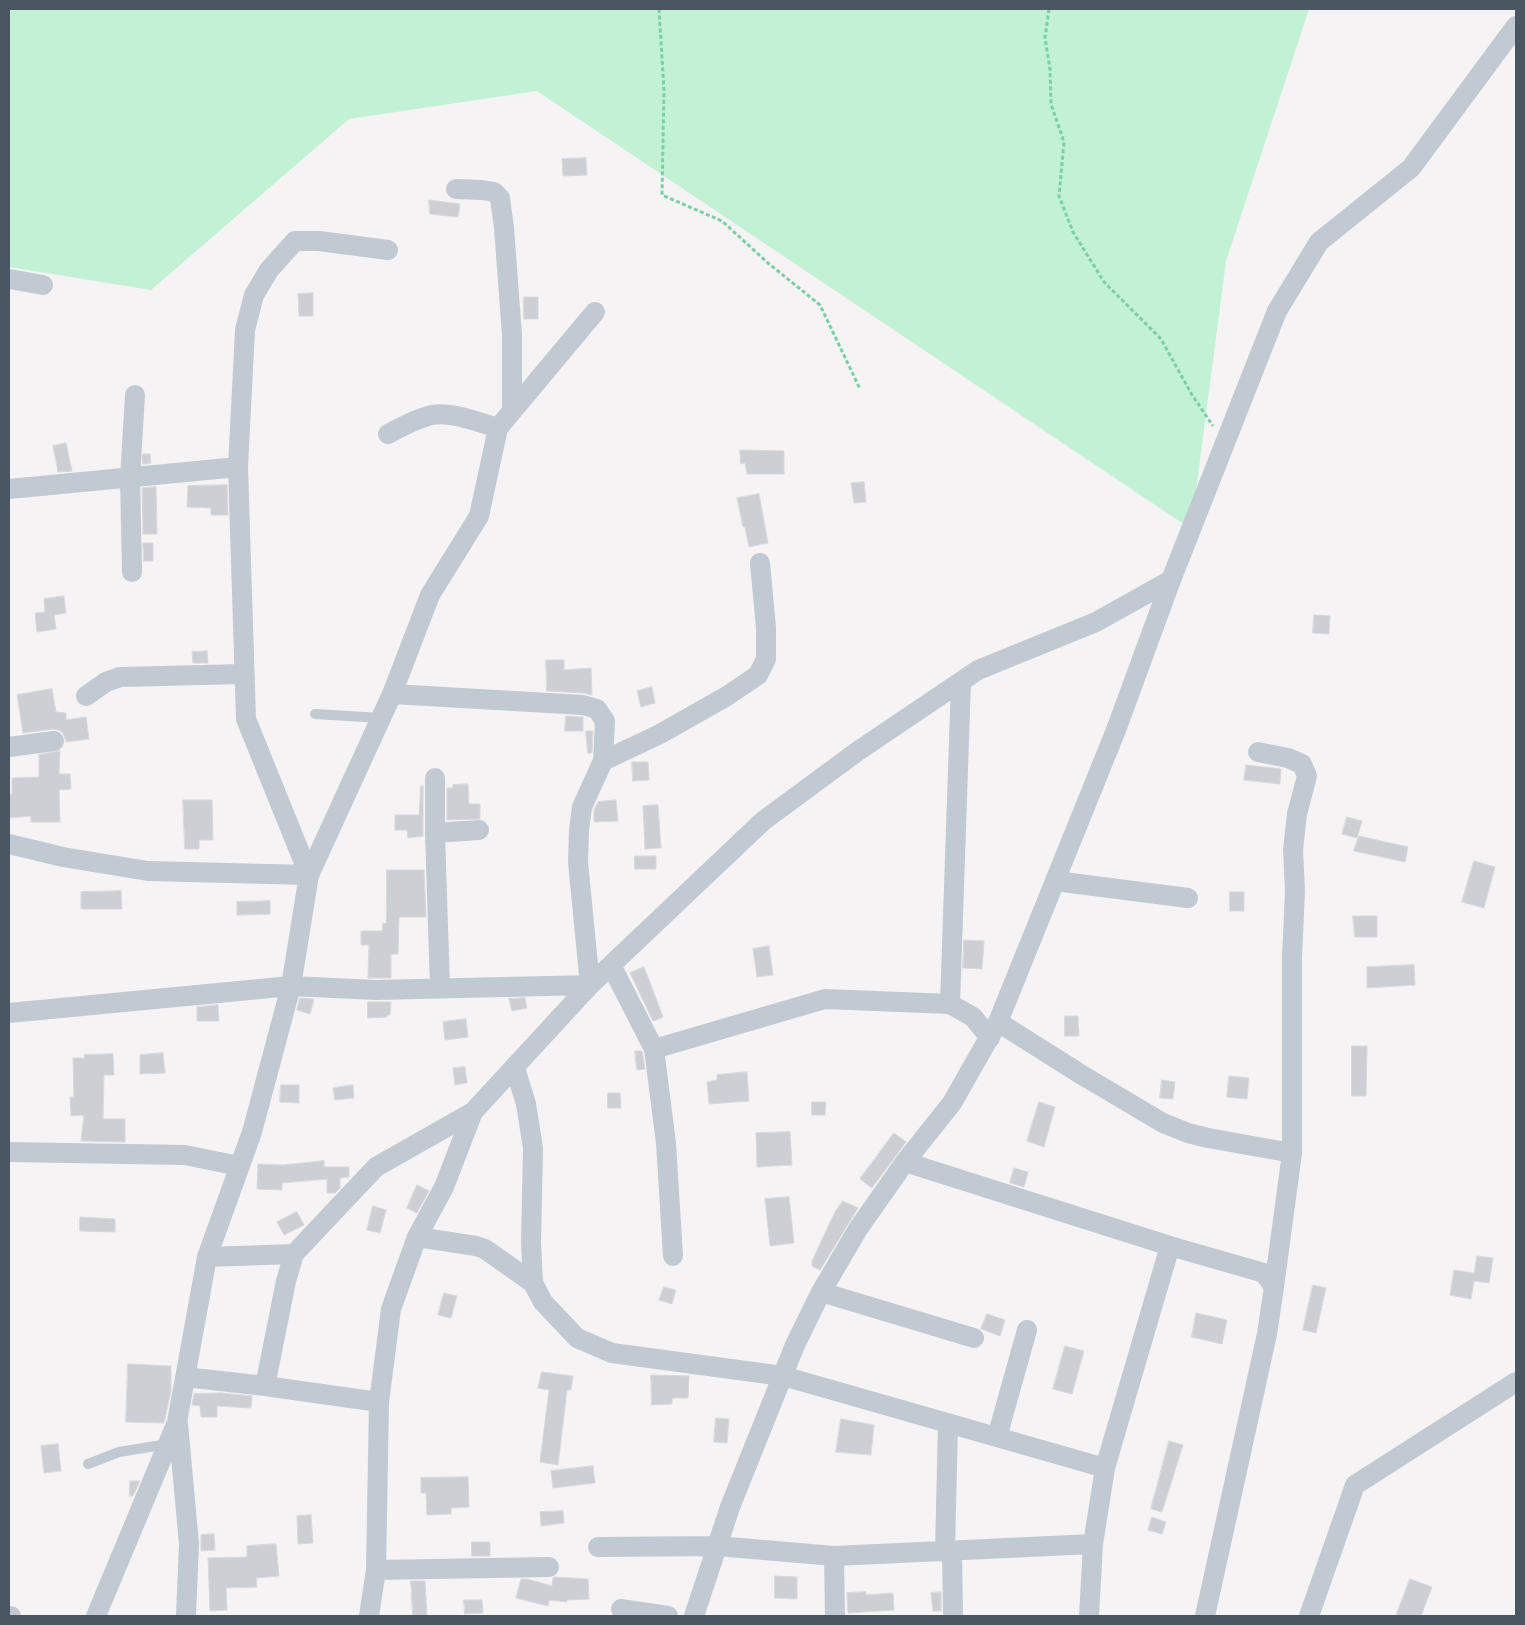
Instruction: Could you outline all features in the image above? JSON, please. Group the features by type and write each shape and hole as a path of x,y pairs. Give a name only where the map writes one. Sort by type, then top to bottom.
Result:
{"street":[{"path":"694,1616 730,1507 795,1345 821,1292 858,1229 905,1162 952,1103 994,1030 1116,730 1171,580 1277,311 1319,242 1411,168 1516,26"},
{"path":"456,189 494,192 500,198 512,335 512,410"},
{"path":"309,876 246,719 238,467 245,330 254,295 269,270 296,241 319,241 388,250"},
{"path":"9,279 42,285"},
{"path":"186,1616 190,1544 178,1422 185,1377 207,1257 252,1132 291,986 309,876 392,694 430,595 479,516 498,428 595,312"},
{"path":"132,572 130,478 135,395"},
{"path":"388,434 410,422 432,415 443,414 498,428"},
{"path":"9,490 238,467"},
{"path":"603,761 660,734 727,696 758,674 766,659 766,628 760,563"},
{"path":"265,1386 286,1281 294,1254 376,1167 473,1112 590,985 763,821 858,751 978,670 1096,622 1171,580"},
{"path":"86,696 106,682 120,677 244,674"},
{"path":"950,1004 961,682"},
{"path":"392,694 583,705 597,709 605,721 603,761 582,807 578,862 590,985"},
{"path":"9,747 54,741"},
{"path":"1205,1616 1267,1334 1292,1153 1292,957 1295,890 1293,850 1297,814 1307,776 1302,764 1288,758 1258,752"},
{"path":"435,778 440,988"},
{"path":"435,833 479,830"},
{"path":"9,844 63,857 148,871 309,876"},
{"path":"1055,881 1188,898"},
{"path":"611,965 654,1049 666,1143 672,1256"},
{"path":"9,1014 291,986 376,990 590,985"},
{"path":"654,1049 825,999 950,1004 994,1030 1082,1075 1163,1123 1188,1133 1208,1138 1292,1153"},
{"path":"515,1068 526,1104 533,1148 531,1243 533,1283 543,1302 577,1338 612,1353 783,1376 1105,1468"},
{"path":"369,1616 376,1570 379,1402 391,1310 416,1237 444,1187 473,1112"},
{"path":"9,1152 184,1155 240,1166"},
{"path":"905,1162 1170,1246 1264,1273 1274,1287"},
{"path":"416,1237 486,1249 533,1283"},
{"path":"1089,1616 1093,1544 1105,1468 1170,1246"},
{"path":"207,1257 294,1254"},
{"path":"821,1292 974,1338"},
{"path":"996,1437 1027,1330"},
{"path":"185,1377 379,1402"},
{"path":"1309,1616 1355,1485 1516,1382"},
{"path":"96,1616 178,1422"},
{"path":"948,1423 949,1551 953,1616"},
{"path":"598,1547 718,1546 834,1556 1093,1544"},
{"path":"834,1556 835,1616"},
{"path":"376,1570 549,1567"},
{"path":"621,1609 668,1616"}],"lane":[{"path":"315,714 381,718"},
{"path":"88,1464 119,1452 168,1444"}],"path":[{"path":"659,9 664,90 662,195 722,221 768,263 820,305 860,390"},
{"path":"1049,9 1045,38 1050,69 1051,104 1064,142 1059,196 1073,232 1104,282 1161,339 1192,395 1225,443"}],"green space":[{"path":"9,9 1309,9 1226,261 1191,529 537,91 349,119 151,290 9,267"}],"building":[{"path":"586,158 587,175 563,176 562,159"},
{"path":"429,200 460,204 458,217 430,214"},
{"path":"313,293 313,316 299,316 298,294"},
{"path":"524,297 538,297 538,319 524,319"},
{"path":"66,443 72,471 58,472 53,446"},
{"path":"740,450 784,451 784,474 747,474 745,463 741,464"},
{"path":"143,454 150,454 151,463 143,464"},
{"path":"864,482 866,502 854,503 851,483"},
{"path":"227,485 228,515 211,515 211,508 187,507 188,486"},
{"path":"156,487 157,534 143,534 142,488"},
{"path":"759,494 768,543 749,547 737,498"},
{"path":"143,543 153,543 153,561 144,561"},
{"path":"64,596 66,613 54,615 56,629 37,632 35,613 45,612 44,599"},
{"path":"1314,615 1330,616 1329,634 1313,633"},
{"path":"207,651 208,663 193,663 192,652"},
{"path":"546,660 564,660 564,670 591,668 592,695 547,691"},
{"path":"652,687 655,703 641,707 637,691"},
{"path":"52,689 56,712 66,713 66,720 86,717 89,739 66,742 63,733 53,729 23,733 17,695"},
{"path":"566,716 583,717 583,731 565,731"},
{"path":"586,731 593,731 592,753 588,753"},
{"path":"60,751 59,774 70,774 71,789 59,790 60,822 31,822 31,816 9,818 9,795 12,794 12,778 39,777 39,755"},
{"path":"632,762 648,762 649,780 633,781"},
{"path":"1246,765 1281,769 1280,784 1244,780"},
{"path":"468,784 469,804 480,804 480,819 447,820 447,788 453,788 453,785"},
{"path":"421,786 423,786 423,836 408,838 407,830 395,830 395,815 419,815"},
{"path":"183,800 212,800 213,840 199,840 199,849 185,849"},
{"path":"616,800 618,821 594,822 594,810 598,802"},
{"path":"658,805 661,848 645,849 643,806"},
{"path":"1347,817 1362,821 1357,838 1342,834"},
{"path":"1359,836 1408,847 1405,862 1354,851"},
{"path":"635,856 656,856 656,869 635,869"},
{"path":"1474,861 1495,867 1484,908 1462,902"},
{"path":"387,870 424,870 426,917 399,917 398,954 391,954 391,978 368,978 369,945 361,945 361,931 382,931 383,923 386,924"},
{"path":"121,891 122,909 81,909 81,892"},
{"path":"1230,892 1244,892 1244,911 1230,911"},
{"path":"270,901 270,914 237,915 237,902"},
{"path":"1353,916 1377,916 1377,937 1355,937"},
{"path":"964,940 984,941 982,969 963,968"},
{"path":"769,946 773,975 757,977 753,949"},
{"path":"1414,965 1415,985 1367,988 1367,967"},
{"path":"644,967 663,1017 653,1021 630,973"},
{"path":"300,998 314,999 310,1014 297,1010"},
{"path":"525,998 527,1008 512,1011 509,999"},
{"path":"368,1002 391,1002 390,1015 387,1015 387,1017 368,1018"},
{"path":"218,1005 219,1021 197,1021 197,1007"},
{"path":"1065,1016 1078,1016 1079,1036 1065,1036"},
{"path":"466,1019 468,1037 445,1040 443,1022"},
{"path":"1352,1046 1367,1046 1366,1096 1352,1096"},
{"path":"635,1051 642,1051 645,1069 637,1070"},
{"path":"163,1053 165,1073 140,1074 140,1055"},
{"path":"113,1054 114,1075 104,1075 103,1119 125,1119 125,1142 81,1141 84,1115 71,1116 70,1097 74,1097 73,1058 85,1058 84,1055"},
{"path":"465,1067 467,1083 455,1085 453,1068"},
{"path":"747,1072 749,1101 709,1104 707,1082 717,1080 717,1075"},
{"path":"1229,1076 1249,1078 1247,1099 1227,1097"},
{"path":"1162,1080 1175,1082 1173,1099 1160,1098"},
{"path":"281,1085 299,1085 299,1103 280,1102"},
{"path":"353,1085 354,1098 335,1100 333,1088"},
{"path":"608,1093 620,1093 621,1108 608,1108"},
{"path":"812,1102 826,1102 825,1115 812,1115"},
{"path":"1039,1102 1055,1107 1044,1147 1027,1141"},
{"path":"790,1132 792,1165 757,1167 756,1133"},
{"path":"894,1133 906,1142 872,1188 860,1179"},
{"path":"324,1161 324,1167 349,1167 349,1177 340,1178 340,1188 335,1193 327,1193 327,1179 282,1183 282,1190 257,1189 258,1164 283,1165"},
{"path":"1014,1168 1028,1172 1024,1187 1010,1183"},
{"path":"417,1185 429,1191 417,1213 407,1208"},
{"path":"789,1197 794,1243 770,1246 765,1199"},
{"path":"843,1201 858,1208 820,1270 812,1266 812,1261 835,1212"},
{"path":"373,1206 386,1210 380,1233 367,1230"},
{"path":"297,1212 304,1225 284,1235 277,1222"},
{"path":"80,1217 115,1219 115,1232 80,1231"},
{"path":"1477,1256 1493,1258 1489,1283 1474,1281 1471,1299 1450,1295 1454,1270 1474,1273"},
{"path":"1313,1285 1326,1288 1316,1333 1303,1330"},
{"path":"664,1287 676,1290 672,1304 659,1300"},
{"path":"444,1293 457,1296 451,1318 438,1315"},
{"path":"1196,1313 1227,1320 1222,1344 1192,1337"},
{"path":"987,1314 1005,1320 1000,1336 981,1329"},
{"path":"1065,1346 1084,1351 1072,1394 1053,1389"},
{"path":"128,1364 171,1366 171,1391 164,1423 126,1422"},
{"path":"542,1372 573,1376 571,1390 567,1390 558,1465 540,1462 549,1390 538,1388"},
{"path":"651,1375 689,1376 688,1398 672,1398 672,1404 652,1405"},
{"path":"221,1393 252,1396 251,1408 217,1406 217,1417 201,1417 200,1406 192,1405 194,1394"},
{"path":"716,1418 729,1419 727,1443 714,1442"},
{"path":"841,1419 874,1425 871,1455 836,1452"},
{"path":"1169,1441 1183,1445 1162,1512 1151,1509"},
{"path":"58,1444 61,1471 44,1473 41,1446"},
{"path":"593,1466 595,1483 553,1488 551,1471"},
{"path":"468,1477 469,1507 451,1508 451,1514 427,1515 426,1493 421,1493 421,1478"},
{"path":"130,1481 140,1481 133,1496 130,1496"},
{"path":"563,1511 564,1523 541,1526 540,1512"},
{"path":"311,1515 313,1543 298,1544 297,1516"},
{"path":"1152,1517 1166,1522 1162,1534 1148,1530"},
{"path":"214,1534 215,1550 201,1551 201,1535"},
{"path":"472,1542 490,1542 490,1556 472,1556"},
{"path":"276,1544 279,1576 256,1578 257,1587 226,1588 227,1610 210,1611 208,1558 247,1557 247,1546"},
{"path":"775,1576 797,1577 797,1599 775,1598"},
{"path":"553,1578 588,1579 589,1599 567,1600 567,1602 549,1600 548,1606 516,1598 521,1579 552,1586"},
{"path":"1410,1579 1432,1587 1421,1616 1396,1616"},
{"path":"411,1581 425,1581 427,1616 413,1616"},
{"path":"866,1592 866,1595 893,1593 894,1610 848,1613 847,1593"},
{"path":"941,1592 941,1611 933,1611 931,1593"},
{"path":"464,1600 482,1600 483,1613 465,1614"}]}
